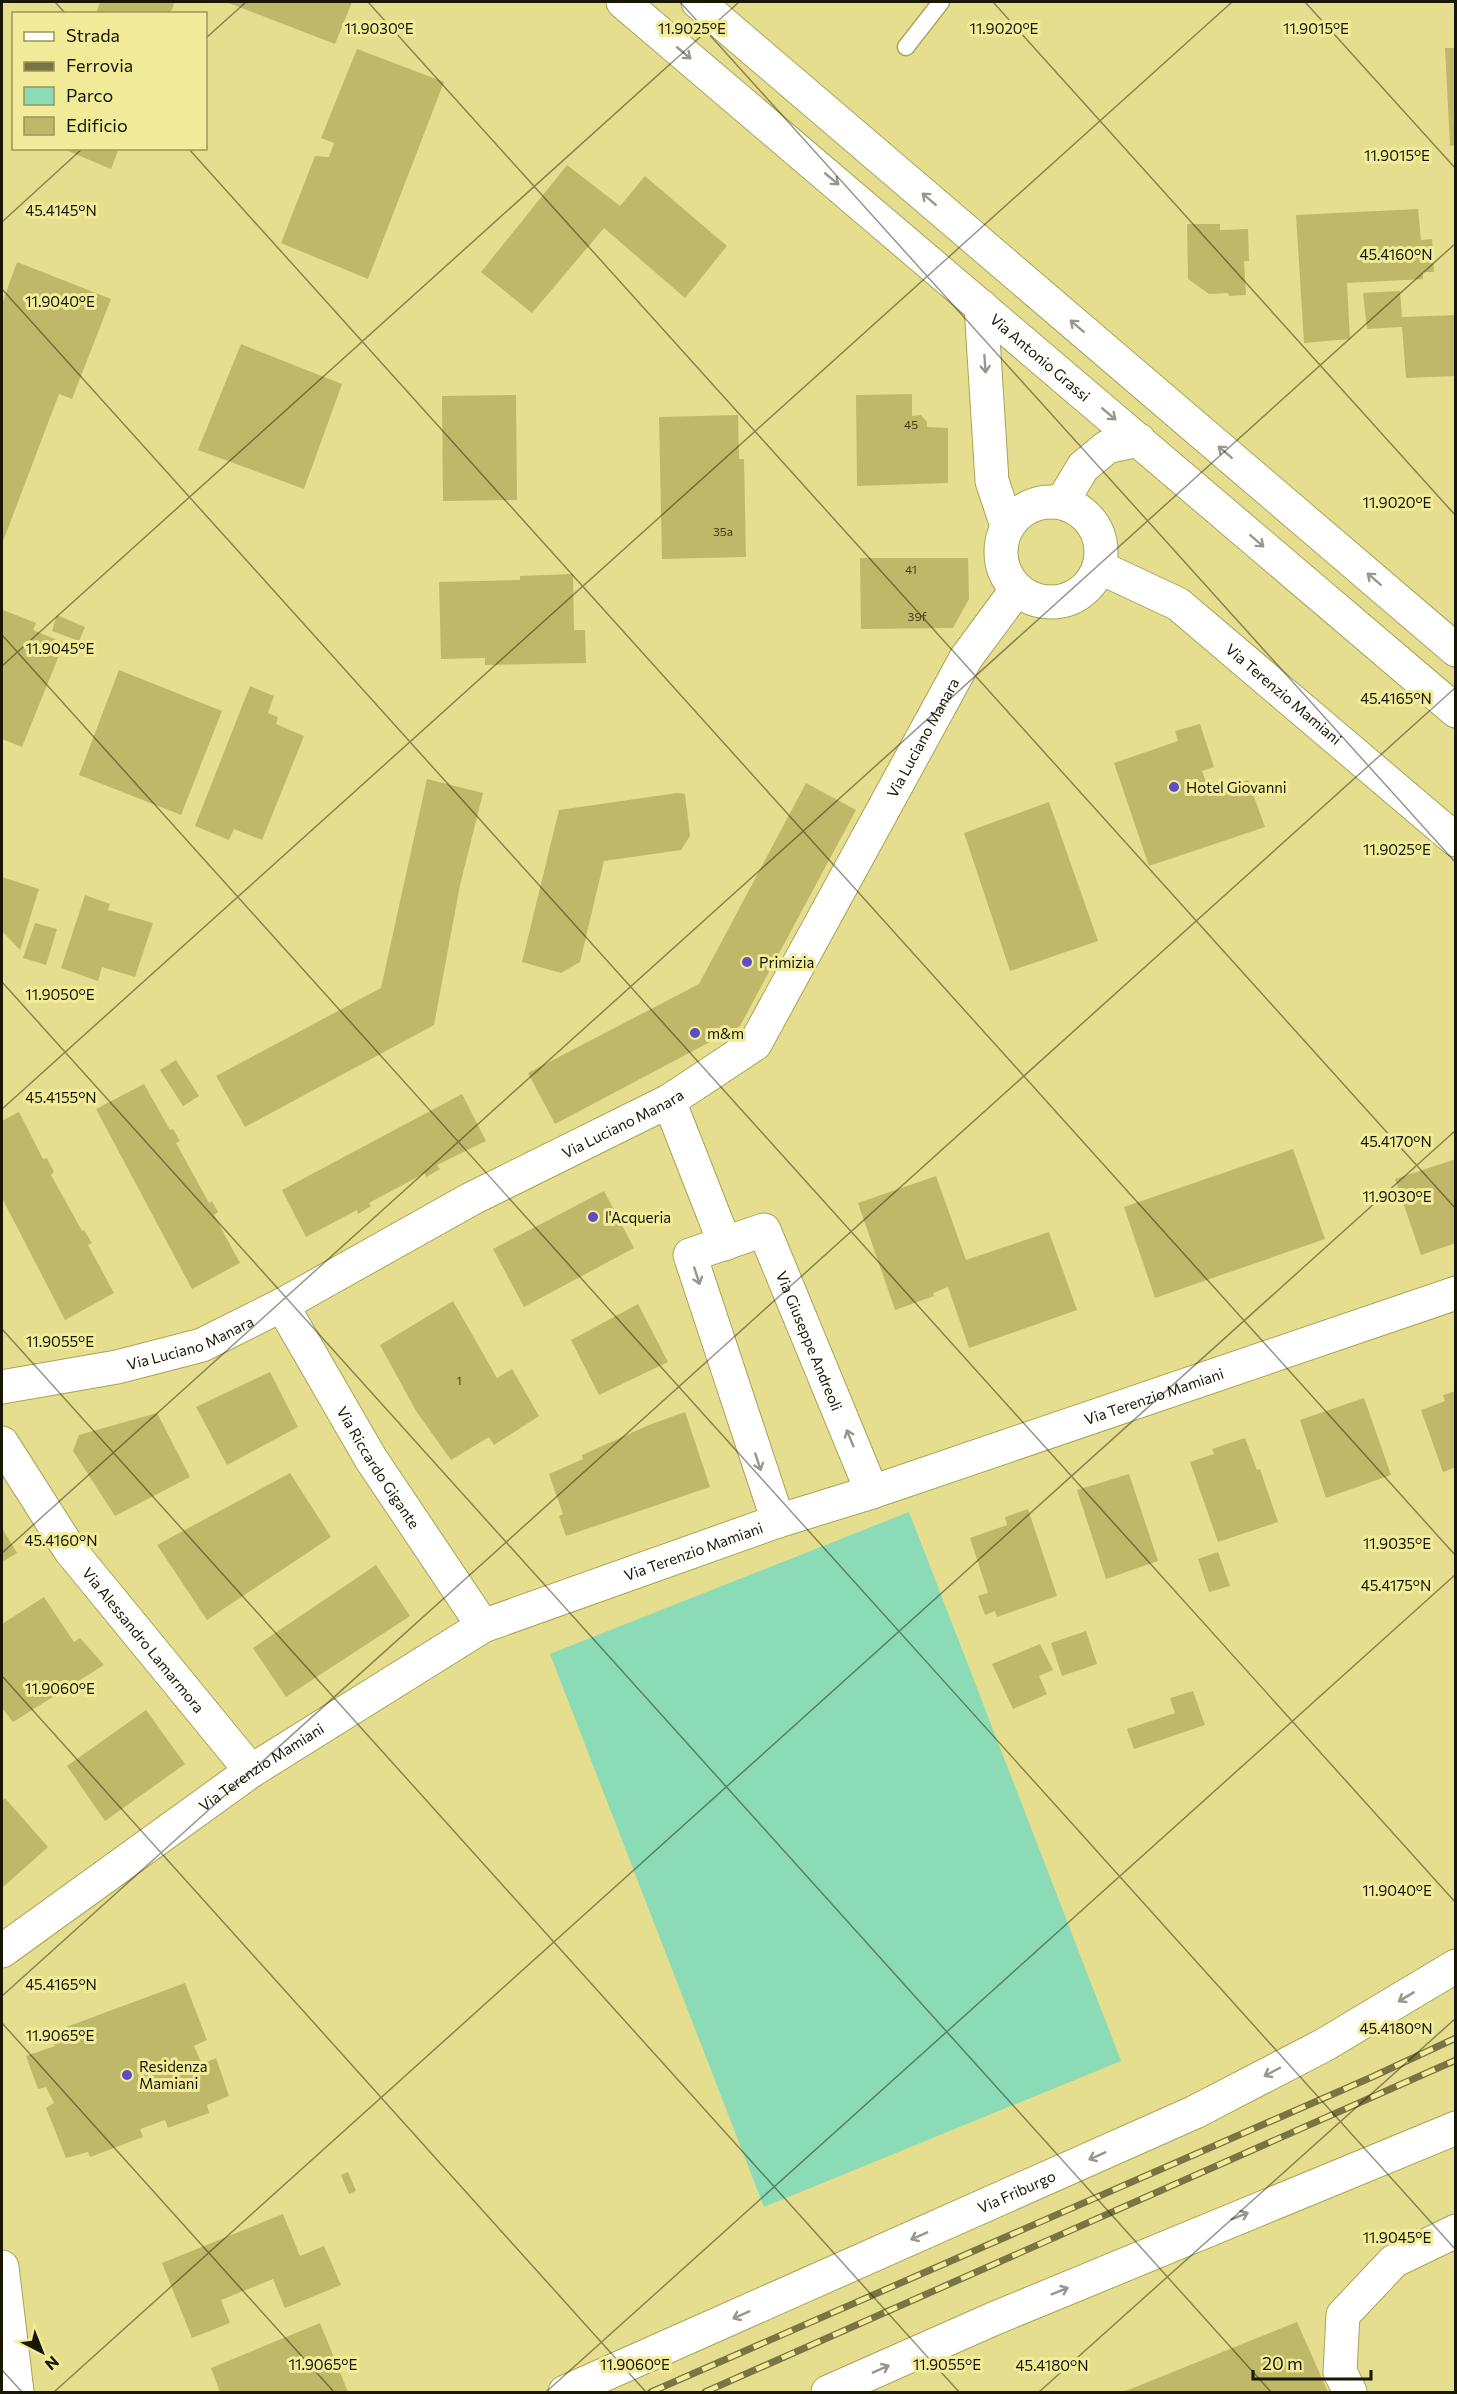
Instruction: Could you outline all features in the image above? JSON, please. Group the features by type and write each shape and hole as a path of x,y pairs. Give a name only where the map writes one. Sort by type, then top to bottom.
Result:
{"street":[{"name":"Via Antonio Grassi","path":"623,2 1455,711"},
{"path":"698,2 1455,650"},
{"path":"981,306 992,480 1007,526"},
{"path":"1062,502 1083,467 1107,447 1139,440"},
{"path":"1046,501 1062,502 1077,508 1090,519 1100,542 1099,567 1092,582 1079,594 1064,600 1047,602 1031,598 1017,589 1006,576 1000,559 1001,542 1007,526 1031,505 1046,501"},
{"name":"Via Terenzio Mamiani","path":"1099,567 1178,604 1455,840"},
{"name":"Via Luciano Manara","path":"2,1387 117,1367 202,1345 282,1305 471,1199 669,1101 755,1044 966,657 1017,589"},
{"path":"1418,617 1455,644"},
{"path":"669,1101 725,1244"},
{"name":"Via Giuseppe Andreoli","path":"778,1521 690,1255 764,1230 872,1492"},
{"name":"Via Terenzio Mamiani","path":"2,1951 251,1771 483,1626 778,1521 872,1492 1455,1293"},
{"name":"Via Riccardo Gigante","path":"282,1305 371,1459 483,1626"},
{"name":"Via Alessandro Lamarmora","path":"2,1443 70,1550 251,1771"},
{"name":"Via Friburgo","path":"565,2392 1194,2112 1324,2044 1412,1994 1455,1966"},
{"path":"828,2392 993,2319 1452,2128"},
{"path":"1350,2392 1340,2372 1343,2314 1394,2260 1455,2231"},
{"path":"2,2267 17,2392"}],"lane":[{"path":"906,47 941,2"}],"green space":[{"path":"909,1512 1121,2061 764,2207 550,1654"}],"building":[{"path":"100,2 175,2 171,12 97,12"},
{"path":"226,2 352,2 335,44"},
{"path":"1445,48 1456,48 1456,145 1450,146"},
{"path":"357,49 444,82 368,279 281,243 315,156 329,157 334,143 321,138"},
{"path":"66,150 118,150 111,169"},
{"path":"567,165 620,206 645,176 727,246 685,298 604,228 532,313 481,272"},
{"path":"1418,209 1421,240 1432,239 1434,272 1423,272 1423,279 1347,283 1350,339 1304,343 1296,215"},
{"path":"1187,224 1220,224 1220,230 1248,229 1249,261 1244,261 1246,295 1209,294 1188,279"},
{"path":"17,262 111,299 72,399 59,394 2,544 2,304"},
{"path":"1400,291 1402,317 1456,315 1456,376 1406,378 1402,327 1367,329 1363,293"},
{"path":"241,344 342,384 304,489 198,450"},
{"path":"912,394 912,416 921,415 927,422 927,427 948,428 948,483 857,486 856,395"},
{"path":"516,395 517,500 443,501 442,396"},
{"path":"738,415 739,459 744,459 746,557 662,559 659,417"},
{"path":"860,558 968,558 969,599 953,628 861,629"},
{"path":"573,574 574,630 585,630 586,663 485,665 485,658 441,659 439,582 520,580 520,576"},
{"path":"3,610 36,623 33,630 64,643 22,747 2,739"},
{"path":"57,615 85,627 79,641 52,631"},
{"path":"119,670 222,711 181,815 79,775"},
{"path":"250,686 274,696 268,713 278,717 276,724 304,736 262,840 234,829 229,840 195,826"},
{"path":"1200,724 1214,767 1202,771 1210,793 1248,780 1265,827 1149,866 1114,763 1178,741 1175,731"},
{"path":"427,779 483,793 460,885 434,1025 245,1127 216,1076 381,988"},
{"path":"806,783 856,810 740,1026 555,1124 528,1073 699,984"},
{"path":"677,793 685,794 690,836 681,850 604,861 580,962 561,973 522,962 559,810"},
{"path":"1049,802 1098,941 1010,971 964,833"},
{"path":"2,877 39,889 20,950 2,931"},
{"path":"85,895 110,904 108,910 153,923 135,977 102,967 98,981 61,968"},
{"path":"35,923 57,929 46,965 23,958"},
{"path":"176,1060 199,1096 183,1106 160,1070"},
{"path":"144,1084 170,1130 173,1129 180,1141 176,1143 209,1203 212,1201 218,1212 214,1215 240,1263 192,1289 96,1109"},
{"path":"462,1094 486,1141 437,1165 440,1169 426,1177 425,1173 369,1203 371,1206 358,1214 357,1210 306,1237 282,1190"},
{"path":"19,1112 43,1159 47,1158 54,1172 51,1175 82,1231 84,1230 92,1243 88,1245 114,1293 65,1320 2,1198 2,1121"},
{"path":"1293,1149 1325,1239 1155,1298 1124,1207"},
{"path":"1456,1159 1456,1243 1421,1255 1395,1179"},
{"path":"936,1176 966,1260 1049,1232 1077,1310 969,1348 948,1287 933,1293 934,1296 895,1310 858,1203"},
{"path":"604,1191 634,1248 524,1307 493,1249"},
{"path":"453,1301 497,1378 512,1369 539,1416 494,1445 489,1437 451,1460 416,1411 380,1345"},
{"path":"638,1304 668,1362 599,1395 571,1340"},
{"path":"270,1372 298,1427 227,1465 196,1407"},
{"path":"1456,1391 1456,1467 1443,1472 1421,1410 1445,1401 1443,1395"},
{"path":"1364,1398 1391,1475 1326,1498 1300,1420"},
{"path":"685,1412 710,1487 566,1536 559,1516 563,1514 549,1474 583,1459 582,1455 649,1425"},
{"path":"157,1413 190,1477 115,1516 73,1451 79,1435"},
{"path":"1245,1438 1257,1470 1260,1469 1278,1522 1218,1542 1190,1462 1214,1454 1212,1449"},
{"path":"290,1473 331,1537 207,1620 157,1545"},
{"path":"1129,1474 1158,1561 1106,1579 1077,1490"},
{"path":"1028,1509 1057,1596 997,1617 995,1611 985,1615 978,1596 988,1593 970,1538 1007,1525 1005,1517"},
{"path":"2,1528 17,1553 2,1562"},
{"path":"1218,1552 1230,1586 1209,1592 1198,1559"},
{"path":"376,1565 410,1616 286,1697 253,1648"},
{"path":"44,1597 74,1642 80,1638 104,1665 13,1722 2,1708 2,1624"},
{"path":"1086,1631 1097,1664 1062,1676 1051,1643"},
{"path":"1040,1644 1053,1670 1039,1676 1047,1694 1013,1709 992,1664"},
{"path":"1193,1691 1205,1725 1134,1749 1127,1729 1175,1713 1170,1698"},
{"path":"146,1710 185,1764 105,1821 67,1766"},
{"path":"5,1798 48,1847 2,1888 2,1801"},
{"name":"Residenza Mamiani","path":"185,1983 207,2040 194,2046 202,2064 216,2058 229,2096 207,2105 209,2113 168,2128 165,2120 140,2129 143,2137 90,2157 88,2152 66,2158 46,2108 54,2103 46,2087 38,2089 26,2056 55,2046 50,2033"},
{"path":"348,2172 356,2191 349,2194 341,2175"},
{"path":"283,2214 300,2256 324,2246 341,2285 285,2308 273,2279 221,2300 230,2323 192,2338 162,2263"},
{"path":"1297,2322 1328,2392 1123,2392"},
{"path":"320,2323 348,2392 220,2392 211,2368"}],"railway":[{"path":"651,2392 1372,2077 1456,2038"},
{"path":"705,2392 1456,2060"}],"place":[{"name":"Hotel Giovanni","path":"1174,787"},
{"name":"Primizia","path":"747,962"},
{"name":"m&m","path":"695,1033"},
{"name":"l'Acqueria","path":"593,1217"},
{"name":"Residenza Mamiani","path":"127,2075"}]}
